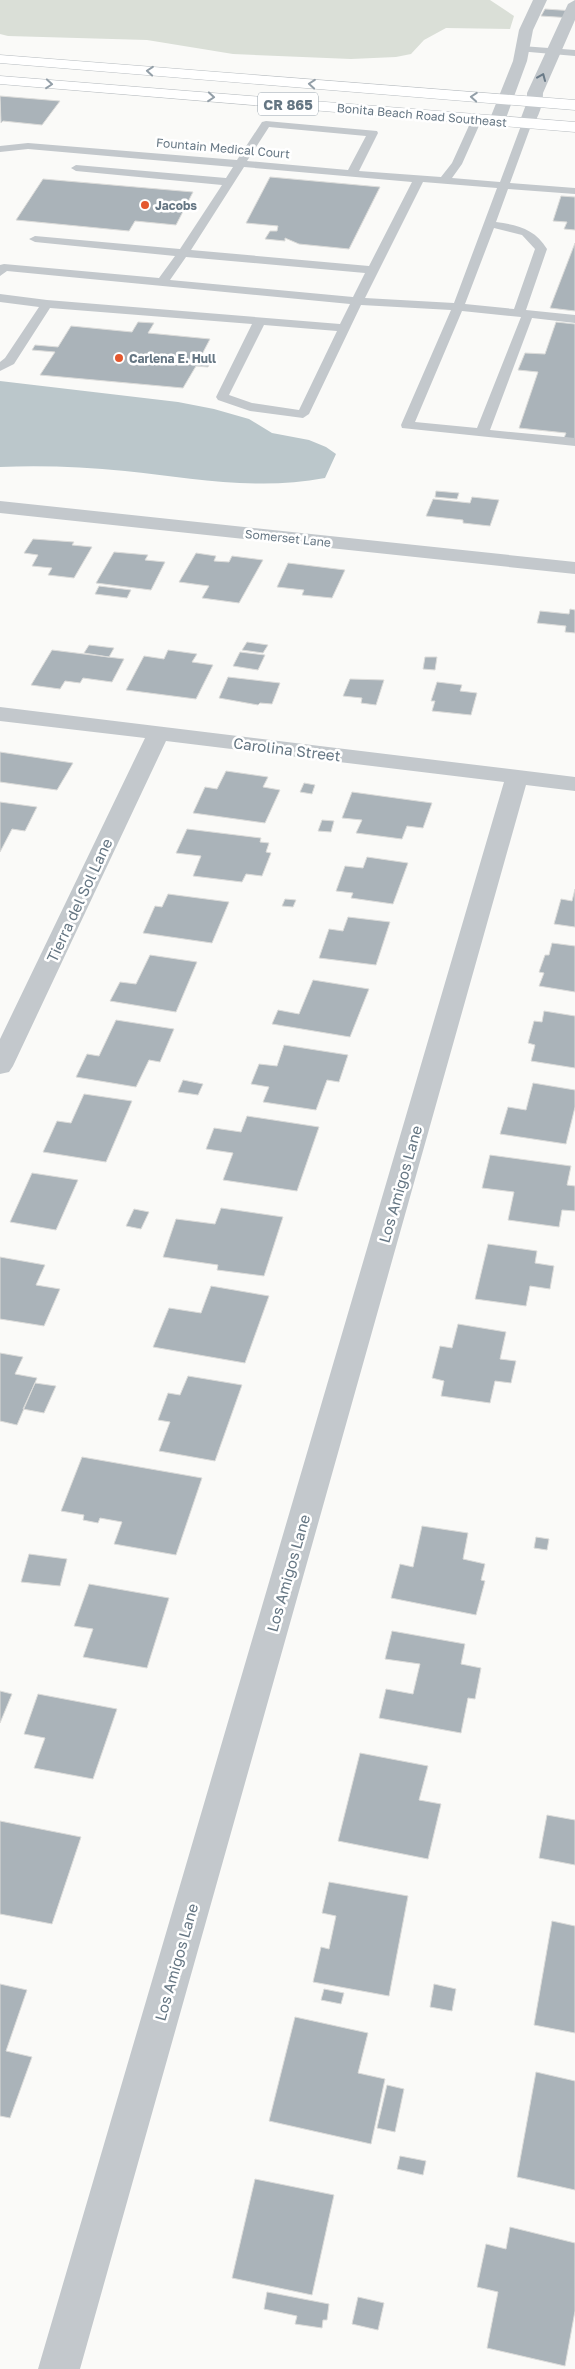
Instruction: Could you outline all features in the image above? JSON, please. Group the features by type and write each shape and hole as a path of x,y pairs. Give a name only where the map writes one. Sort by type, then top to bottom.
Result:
{"main road":[{"name":"Bonita Beach Road Southeast","path":"0,59 575,105"},
{"name":"Bonita Beach Road Southeast","path":"0,80 575,127"}],"street":[{"path":"497,121 520,61 526,30 540,0"},
{"path":"528,123 535,102 535,94 575,4"},
{"name":"Somerset Lane","path":"0,507 575,568"},
{"name":"Carolina Street","path":"0,714 575,784"},
{"name":"Tierra del Sol Lane","path":"0,1066 158,734"},
{"name":"Los Amigos Lane","path":"59,2369 517,777"}],"lane":[{"path":"522,48 575,53"},
{"path":"444,181 457,164 477,119"},
{"path":"528,123 458,307 408,425 575,442"},
{"path":"162,282 242,164 266,124 373,133 352,173"},
{"path":"0,138 4,148"},
{"name":"Fountain Medical Court","path":"4,148 28,146 575,191"},
{"path":"76,168 230,182"},
{"path":"260,321 222,397 250,407 302,414 419,179"},
{"path":"482,432 524,314 541,249 538,241 520,230 489,224"},
{"path":"35,239 374,270"},
{"path":"0,273 4,267 358,302 458,307 575,318"},
{"path":"0,298 47,304 345,328"},
{"path":"0,367 10,361 47,304"}],"shaded area":[{"path":"0,0 490,0 514,16 510,29 446,28 424,40 411,54 396,57 351,59 233,54 147,40 8,36 0,34"},
{"path":"0,381 178,402 214,409 249,419 272,433 309,440 326,447 336,454 325,478 275,483 200,480 78,467 0,467"}],"building":[{"path":"545,9 575,12 572,18 541,16"},
{"path":"0,96 60,101 42,125 3,121 1,123"},
{"path":"270,177 380,187 349,249 299,244 285,238 285,241 265,239 270,231 277,231 278,226 246,223"},
{"path":"43,179 193,192 176,225 135,221 129,231 16,220"},
{"path":"561,196 575,197 575,230 564,229 567,222 553,221"},
{"path":"575,243 575,311 550,308"},
{"path":"138,322 154,323 148,333 210,339 199,360 211,361 208,367 196,366 183,388 40,375 55,352 32,350 35,345 58,347 71,326 132,332"},
{"path":"556,322 575,324 575,439 564,438 566,433 519,428 538,372 518,370 525,353 545,354"},
{"path":"436,491 459,493 457,499 435,497"},
{"path":"472,497 499,500 490,526 463,523 463,520 426,516 433,499 470,503"},
{"path":"33,539 74,542 72,545 92,547 74,578 48,575 52,568 32,566 38,555 24,553"},
{"path":"114,552 148,555 145,560 165,562 151,590 96,583"},
{"path":"196,553 216,556 214,561 229,562 232,556 263,560 239,603 202,598 209,586 179,582"},
{"path":"288,563 345,570 332,598 302,595 304,590 277,587"},
{"path":"99,586 131,590 127,598 95,594"},
{"path":"570,609 575,610 575,633 565,632 566,626 537,623 540,611 569,614"},
{"path":"247,642 268,645 263,653 242,650"},
{"path":"89,645 114,648 109,657 84,653"},
{"path":"52,650 124,659 112,682 83,678 80,683 65,681 60,689 31,685"},
{"path":"168,650 197,654 192,662 213,665 196,699 126,690 144,656 164,659"},
{"path":"240,652 265,655 258,670 233,666"},
{"path":"425,657 437,657 435,670 423,669"},
{"path":"228,677 280,683 272,704 260,703 258,705 219,698"},
{"path":"350,679 384,680 376,705 361,703 362,698 343,696"},
{"path":"437,682 462,685 460,691 477,693 471,715 432,711 435,701 431,701"},
{"path":"0,752 73,763 57,790 0,782"},
{"path":"226,771 268,777 263,787 280,790 265,823 193,813 205,787 217,789"},
{"path":"304,783 315,785 312,794 300,792"},
{"path":"352,792 432,803 423,828 407,826 402,839 356,833 362,820 342,818"},
{"path":"0,802 37,807 25,831 12,829 0,852"},
{"path":"322,820 334,821 331,832 318,831"},
{"path":"187,829 261,838 260,842 269,843 266,852 271,853 262,876 246,874 242,882 193,876 201,856 176,853"},
{"path":"367,857 408,863 393,904 351,898 353,893 336,891 345,866 363,868"},
{"path":"575,889 575,927 554,924 561,899 572,901"},
{"path":"168,894 229,902 212,943 143,933 155,906 162,907"},
{"path":"285,899 296,900 293,907 282,906"},
{"path":"348,917 390,922 376,965 319,958 329,929 343,931"},
{"path":"552,943 575,946 575,992 539,986 544,973 539,972 545,955 549,955"},
{"path":"150,955 197,962 176,1012 110,1001 120,982 136,984"},
{"path":"313,980 369,989 350,1037 272,1024 278,1010 299,1014"},
{"path":"544,1011 575,1016 575,1068 531,1061 535,1045 528,1043 534,1021 542,1022"},
{"path":"116,1020 174,1029 160,1062 149,1060 136,1087 76,1077 87,1054 99,1056"},
{"path":"284,1045 348,1055 339,1082 327,1080 316,1110 263,1102 269,1087 251,1084 259,1064 277,1066"},
{"path":"183,1080 203,1084 198,1095 178,1092"},
{"path":"533,1083 575,1090 575,1107 566,1144 500,1134 508,1107 526,1110"},
{"path":"84,1094 132,1101 106,1162 43,1152 57,1121 71,1123"},
{"path":"247,1116 319,1127 297,1191 223,1180 233,1153 206,1149 214,1128 241,1132"},
{"path":"490,1155 571,1166 567,1185 575,1186 575,1211 562,1210 559,1227 508,1220 514,1192 482,1188"},
{"path":"32,1173 78,1180 56,1230 10,1222"},
{"path":"221,1208 283,1217 264,1276 217,1270 218,1265 163,1257 176,1219 215,1224"},
{"path":"134,1209 149,1212 141,1229 126,1226"},
{"path":"488,1244 537,1251 535,1263 554,1266 550,1289 530,1286 526,1306 475,1299"},
{"path":"0,1257 45,1265 36,1285 60,1289 44,1326 0,1319"},
{"path":"211,1286 269,1296 245,1363 153,1347 169,1308 201,1313"},
{"path":"458,1324 506,1332 500,1359 516,1361 511,1383 495,1381 490,1403 441,1396 444,1381 432,1378 440,1346 452,1348"},
{"path":"0,1353 23,1357 15,1374 37,1378 17,1425 0,1421"},
{"path":"188,1376 242,1385 215,1461 159,1451 170,1422 158,1420 168,1393 180,1395"},
{"path":"35,1383 56,1386 44,1413 23,1409"},
{"path":"82,1457 202,1478 176,1555 114,1544 122,1522 100,1518 98,1523 83,1520 84,1515 61,1511"},
{"path":"422,1526 468,1533 463,1559 485,1564 481,1580 485,1581 476,1615 391,1598 400,1564 413,1567"},
{"path":"536,1537 549,1539 547,1550 534,1548"},
{"path":"29,1554 67,1559 60,1586 21,1582"},
{"path":"89,1584 169,1598 147,1668 83,1657 93,1629 74,1626"},
{"path":"392,1631 465,1644 461,1664 481,1668 475,1699 468,1698 461,1733 379,1718 386,1689 413,1694 420,1664 385,1659"},
{"path":"0,1691 12,1694 0,1723"},
{"path":"38,1694 117,1709 93,1779 34,1768 45,1738 24,1734"},
{"path":"360,1753 428,1766 419,1800 441,1804 428,1859 338,1841"},
{"path":"547,1815 575,1820 575,1865 539,1858"},
{"path":"0,1821 81,1837 52,1924 0,1914"},
{"path":"329,1882 408,1896 389,1996 313,1982 321,1947 329,1949 336,1916 322,1913"},
{"path":"552,1921 575,1926 575,2033 534,2025"},
{"path":"0,1984 27,1990 6,2051 32,2057 10,2118 0,2116"},
{"path":"434,1984 456,1989 452,2011 430,2007"},
{"path":"324,1989 344,1993 341,2004 321,2000"},
{"path":"295,2017 368,2033 358,2073 385,2079 371,2144 269,2121"},
{"path":"536,2072 575,2081 575,2190 517,2177"},
{"path":"387,2085 404,2089 395,2132 377,2128"},
{"path":"400,2156 426,2161 423,2175 397,2169"},
{"path":"255,2179 334,2195 312,2295 232,2278"},
{"path":"510,2227 575,2243 575,2311 565,2366 487,2348 498,2292 477,2287 486,2244 506,2249"},
{"path":"267,2292 329,2304 327,2320 323,2320 322,2328 295,2324 297,2316 264,2309"},
{"path":"358,2297 384,2303 378,2330 352,2324"}],"place":[{"name":"Jacobs","path":"145,205"},
{"name":"Carlena E. Hull","path":"119,358"}]}
